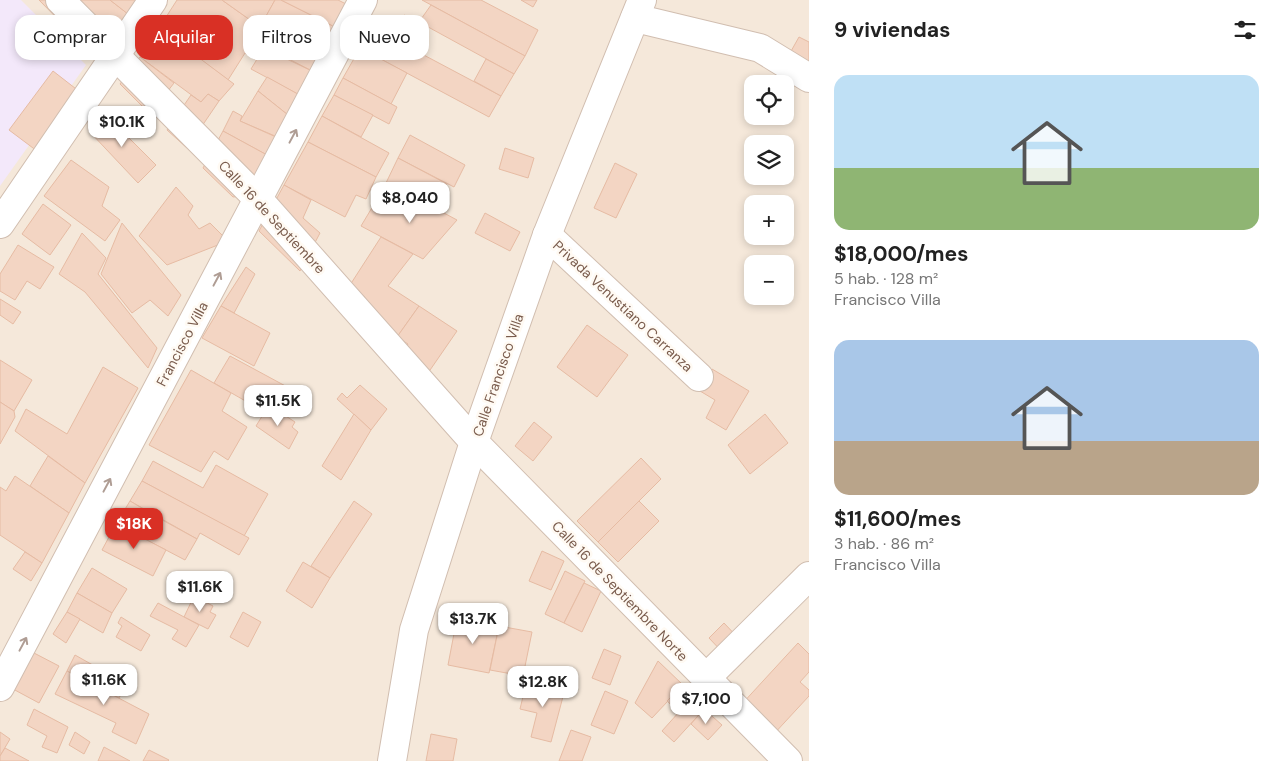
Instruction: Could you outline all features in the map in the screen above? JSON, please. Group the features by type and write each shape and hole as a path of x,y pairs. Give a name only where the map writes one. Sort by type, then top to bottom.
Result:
{"street":[{"name":"Calle 16 de Septiembre","path":"60,0 75,15"},
{"path":"125,43 154,0"},
{"name":"Francisco Villa","path":"0,686 364,0"},
{"path":"639,9 760,48 809,78"},
{"name":"Calle Francisco Villa","path":"392,761 414,630 474,442 547,235 639,9"},
{"path":"0,224 113,60"},
{"name":"Calle 16 de Septiembre","path":"120,60 259,200 474,442"},
{"name":"Privada Venustiano Carranza","path":"547,235 699,377"},
{"name":"Calle 16 de Septiembre Norte","path":"474,442 788,761"},
{"path":"706,678 809,576"}],"shaded area":[{"path":"0,0 809,0 809,761 0,761"},
{"path":"0,0 21,0 36,15 15,15 15,60 81,60 86,65 0,186"}],"building":[{"path":"39,0 110,0 128,14 125,18 125,15 54,15"},
{"path":"110,0 137,0 128,14"},
{"path":"177,0 222,0 243,15 243,56 228,80 201,60 233,60 233,15 167,15"},
{"path":"222,0 275,0 267,15 243,15"},
{"path":"275,0 281,0 311,15 267,15"},
{"path":"281,0 338,0 350,6 345,15 340,15 340,23 337,28 330,24 330,15 311,15"},
{"path":"422,0 481,0 538,30 525,56"},
{"path":"521,0 537,0 533,7"},
{"path":"431,5 525,56 514,74 429,27 429,15 424,15"},
{"path":"330,24 340,30 330,51"},
{"path":"799,37 809,42 809,68 798,87 794,85 794,75 778,75"},
{"path":"429,58 501,96 489,117 382,60 429,60"},
{"path":"486,59 514,74 501,96 474,81"},
{"path":"138,60 144,60 174,83 150,114 120,84"},
{"path":"144,60 202,60 234,84 219,101 208,94 201,102"},
{"path":"257,60 289,60 318,74 305,98 251,69"},
{"path":"291,60 325,60 318,74"},
{"path":"353,60 383,60 407,73 391,104 343,78"},
{"path":"53,71 80,92 37,151 9,130"},
{"path":"267,77 305,98 293,119 258,91"},
{"path":"343,78 397,107 389,124 334,95"},
{"path":"258,91 293,119 282,139 240,121"},
{"path":"208,94 219,101 187,148 167,130 191,95 201,102"},
{"path":"334,95 373,115 361,137 322,116"},
{"path":"101,110 156,165 138,183 89,131"},
{"path":"233,111 242,116 240,121 276,137 267,155 223,131"},
{"path":"322,116 389,153 376,177 308,142"},
{"path":"223,131 267,155 244,196 233,197 203,168"},
{"path":"410,135 465,165 454,187 398,158"},
{"path":"308,142 376,177 366,199 356,195 345,217 284,185"},
{"path":"505,148 534,158 528,178 499,169"},
{"path":"398,158 447,184 434,208 386,183"},
{"path":"71,160 109,187 102,206 120,220 105,241 44,196"},
{"path":"615,163 637,174 616,218 594,208"},
{"path":"284,185 311,200 303,218 320,233 300,271 259,231"},
{"path":"176,187 193,206 188,215 199,229 210,223 228,241 167,265 139,236"},
{"path":"399,189 457,220 423,259 361,226 373,206 386,213"},
{"path":"43,204 71,225 50,255 22,234"},
{"path":"485,213 520,232 510,251 475,233"},
{"path":"122,223 181,295 168,316 150,300 132,313 101,274"},
{"path":"82,233 106,258 98,274 157,348 148,368 85,292 59,274"},
{"path":"381,237 413,254 388,286 419,306 397,337 350,319 365,297 350,285"},
{"path":"18,245 54,267 40,289 27,281 15,300 0,291 0,274"},
{"path":"246,267 255,274 234,313 221,306"},
{"path":"0,299 21,312 13,324 0,315"},
{"path":"221,306 270,333 254,366 202,338"},
{"path":"419,306 457,331 419,386 392,368 408,344 397,337"},
{"path":"587,325 628,355 597,397 557,367"},
{"path":"230,356 291,389 283,402 264,392 256,407 214,383"},
{"path":"0,360 32,380 14,411 0,402"},
{"path":"103,367 138,388 85,483 15,431 26,409 67,434"},
{"path":"712,369 749,391 726,430 706,418 715,400 700,391"},
{"path":"191,370 231,393 222,411 247,427 228,460 214,451 201,472 149,445"},
{"path":"360,385 387,409 371,430 337,399 342,393 347,398"},
{"path":"0,402 14,411 15,417 0,444"},
{"path":"269,405 295,422 292,427 298,432 289,449 256,426"},
{"path":"354,414 371,430 341,480 322,466"},
{"path":"765,414 788,443 750,474 728,445"},
{"path":"534,422 552,437 533,461 515,446"},
{"path":"48,456 85,483 69,513 30,486"},
{"path":"641,458 661,479 598,542 577,521"},
{"path":"153,461 203,488 216,465 268,494 244,536 142,481"},
{"path":"15,476 69,513 42,563 0,535 0,487 6,491"},
{"path":"142,481 249,538 239,555 200,533 197,539 130,501"},
{"path":"130,501 155,516 143,538 116,524"},
{"path":"354,501 372,514 330,578 311,566"},
{"path":"639,501 659,521 618,562 598,542"},
{"path":"155,516 197,539 185,560 143,538"},
{"path":"116,524 166,550 153,576 102,550"},
{"path":"542,551 564,561 551,590 529,581"},
{"path":"25,552 42,563 31,581 13,569"},
{"path":"303,562 330,578 312,608 286,591"},
{"path":"92,568 127,589 112,613 77,593"},
{"path":"565,571 585,581 564,623 545,614"},
{"path":"584,583 601,591 582,632 564,623"},
{"path":"77,593 112,613 103,633 67,612"},
{"path":"194,596 213,606 210,612 216,615 208,629 184,617"},
{"path":"158,603 199,625 186,647 172,639 178,630 150,616"},
{"path":"67,612 80,619 66,643 53,634"},
{"path":"243,612 261,622 248,647 230,637"},
{"path":"121,617 150,635 141,651 116,637 122,626 118,623"},
{"path":"457,618 499,626 489,673 448,665"},
{"path":"724,623 741,641 726,656 709,638"},
{"path":"499,626 532,632 523,676 490,670"},
{"path":"798,643 809,654 809,672 800,682 809,690 809,696 772,736 740,706"},
{"path":"604,649 621,656 610,685 592,678"},
{"path":"34,653 59,666 39,703 13,689"},
{"path":"75,655 114,677 120,665 133,673 119,698 67,671"},
{"path":"658,661 683,685 652,718 635,703"},
{"path":"67,671 149,714 136,744 112,732 116,723 55,694"},
{"path":"527,680 565,689 551,742 531,737 537,713 520,709"},
{"path":"683,685 706,707 674,742 662,731 679,712 667,701"},
{"path":"605,691 628,701 614,734 591,725"},
{"path":"34,709 68,727 57,753 42,747 47,736 27,725"},
{"path":"704,709 722,725 708,740 691,724"},
{"path":"571,730 591,737 582,761 559,761"},
{"path":"0,732 10,739 0,756"},
{"path":"75,732 90,742 84,754 69,745"},
{"path":"431,734 457,739 453,761 426,761"},
{"path":"104,747 130,761 98,761"},
{"path":"5,748 29,761 0,761 0,756"},
{"path":"149,750 169,760 143,761"}]}
